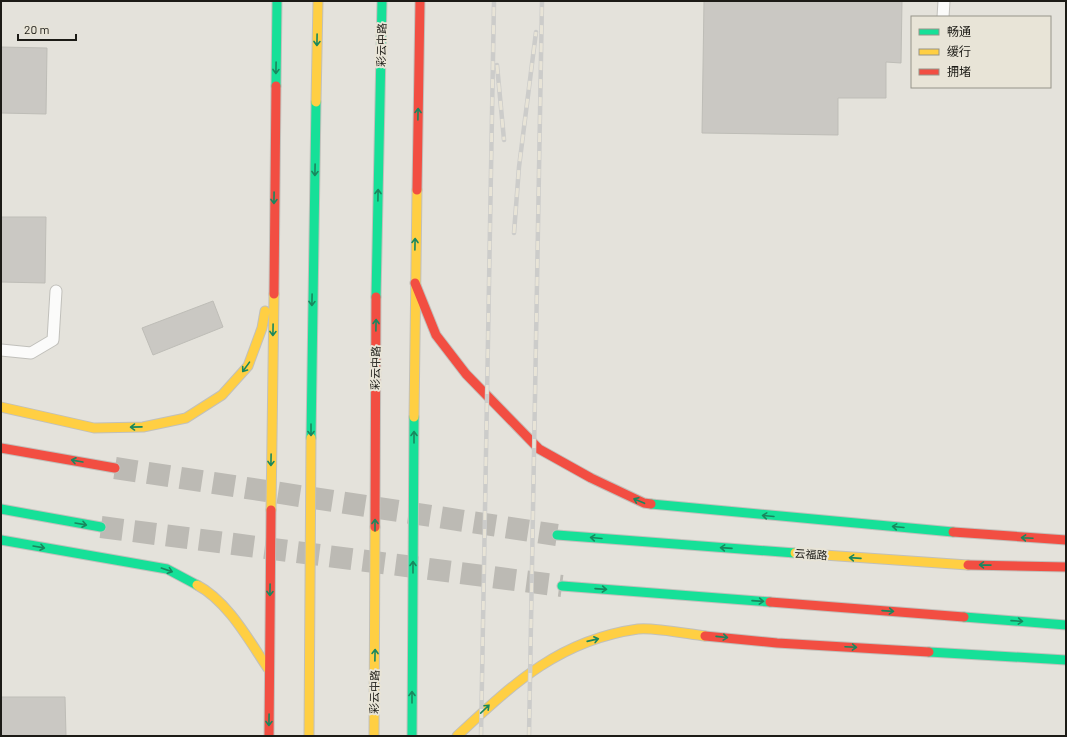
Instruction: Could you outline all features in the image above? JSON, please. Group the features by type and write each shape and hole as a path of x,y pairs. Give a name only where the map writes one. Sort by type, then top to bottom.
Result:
{"street":[{"path":"268,736 277,1"},
{"path":"309,736 311,370 318,1"},
{"name":"彩云中路","path":"374,736 375,371 382,1"},
{"path":"412,736 415,283 420,1"},
{"path":"1,407 94,428 143,427 186,418 222,395 248,366 262,328 273,263"},
{"path":"415,283 436,335 466,374 539,449 591,478 644,503 1011,537 1066,540"},
{"path":"1,448 115,468"},
{"path":"1,509 100,527"},
{"name":"云福路","path":"557,535 942,564 1066,566"},
{"path":"1,540 167,569 205,589 233,617 269,670"},
{"path":"562,586 1066,625"},
{"path":"457,736 506,690 552,657 584,642 639,629 777,643 1066,660"}],"lane":[{"path":"943,16 944,1"},
{"path":"1,350 31,353 53,340 56,291"}],"building":[{"path":"704,1 902,1 901,63 886,62 886,98 838,98 838,135 702,133"},
{"path":"1,47 47,48 46,114 1,113"},
{"path":"1,217 46,217 45,283 1,282"},
{"path":"213,301 223,327 153,355 142,328"},
{"path":"1,697 65,697 66,736 1,736"}],"tunnel":[{"path":"115,468 557,535"},
{"path":"101,527 562,586"}],"railway":[{"path":"481,736 494,1"},
{"path":"529,736 542,1"},
{"path":"514,233 519,167 536,32"},
{"path":"497,65 504,140"}],"traffic: fast":[{"path":"276,86 277,1"},
{"path":"376,297 382,1"},
{"path":"311,438 316,102"},
{"path":"412,736 414,417"},
{"path":"651,504 953,532"},
{"path":"1,509 101,527"},
{"path":"557,535 795,553"},
{"path":"1,540 167,569 197,585"},
{"path":"562,586 770,602"},
{"path":"964,617 1066,625"},
{"path":"929,652 1066,660"}],"traffic: slow":[{"path":"316,102 318,1"},
{"path":"414,417 417,190"},
{"path":"271,510 274,294"},
{"path":"1,407 94,428 143,427 186,418 222,395 248,366 262,328 265,311"},
{"path":"309,736 311,438"},
{"path":"374,736 375,527"},
{"path":"795,553 968,565"},
{"path":"197,585 219,601 238,623 269,670"},
{"path":"457,736 518,682 539,667 584,643 610,635 638,629 661,630 705,636"}],"traffic: jam":[{"path":"417,190 420,1"},
{"path":"274,294 276,86"},
{"path":"415,283 436,335 466,374 539,449 591,478 644,503 651,504"},
{"path":"375,527 376,297"},
{"path":"1,448 115,468"},
{"path":"269,736 271,510"},
{"path":"953,532 1066,540"},
{"path":"968,565 1066,567"},
{"path":"770,602 964,617"},
{"path":"705,636 777,643 929,652"}]}
